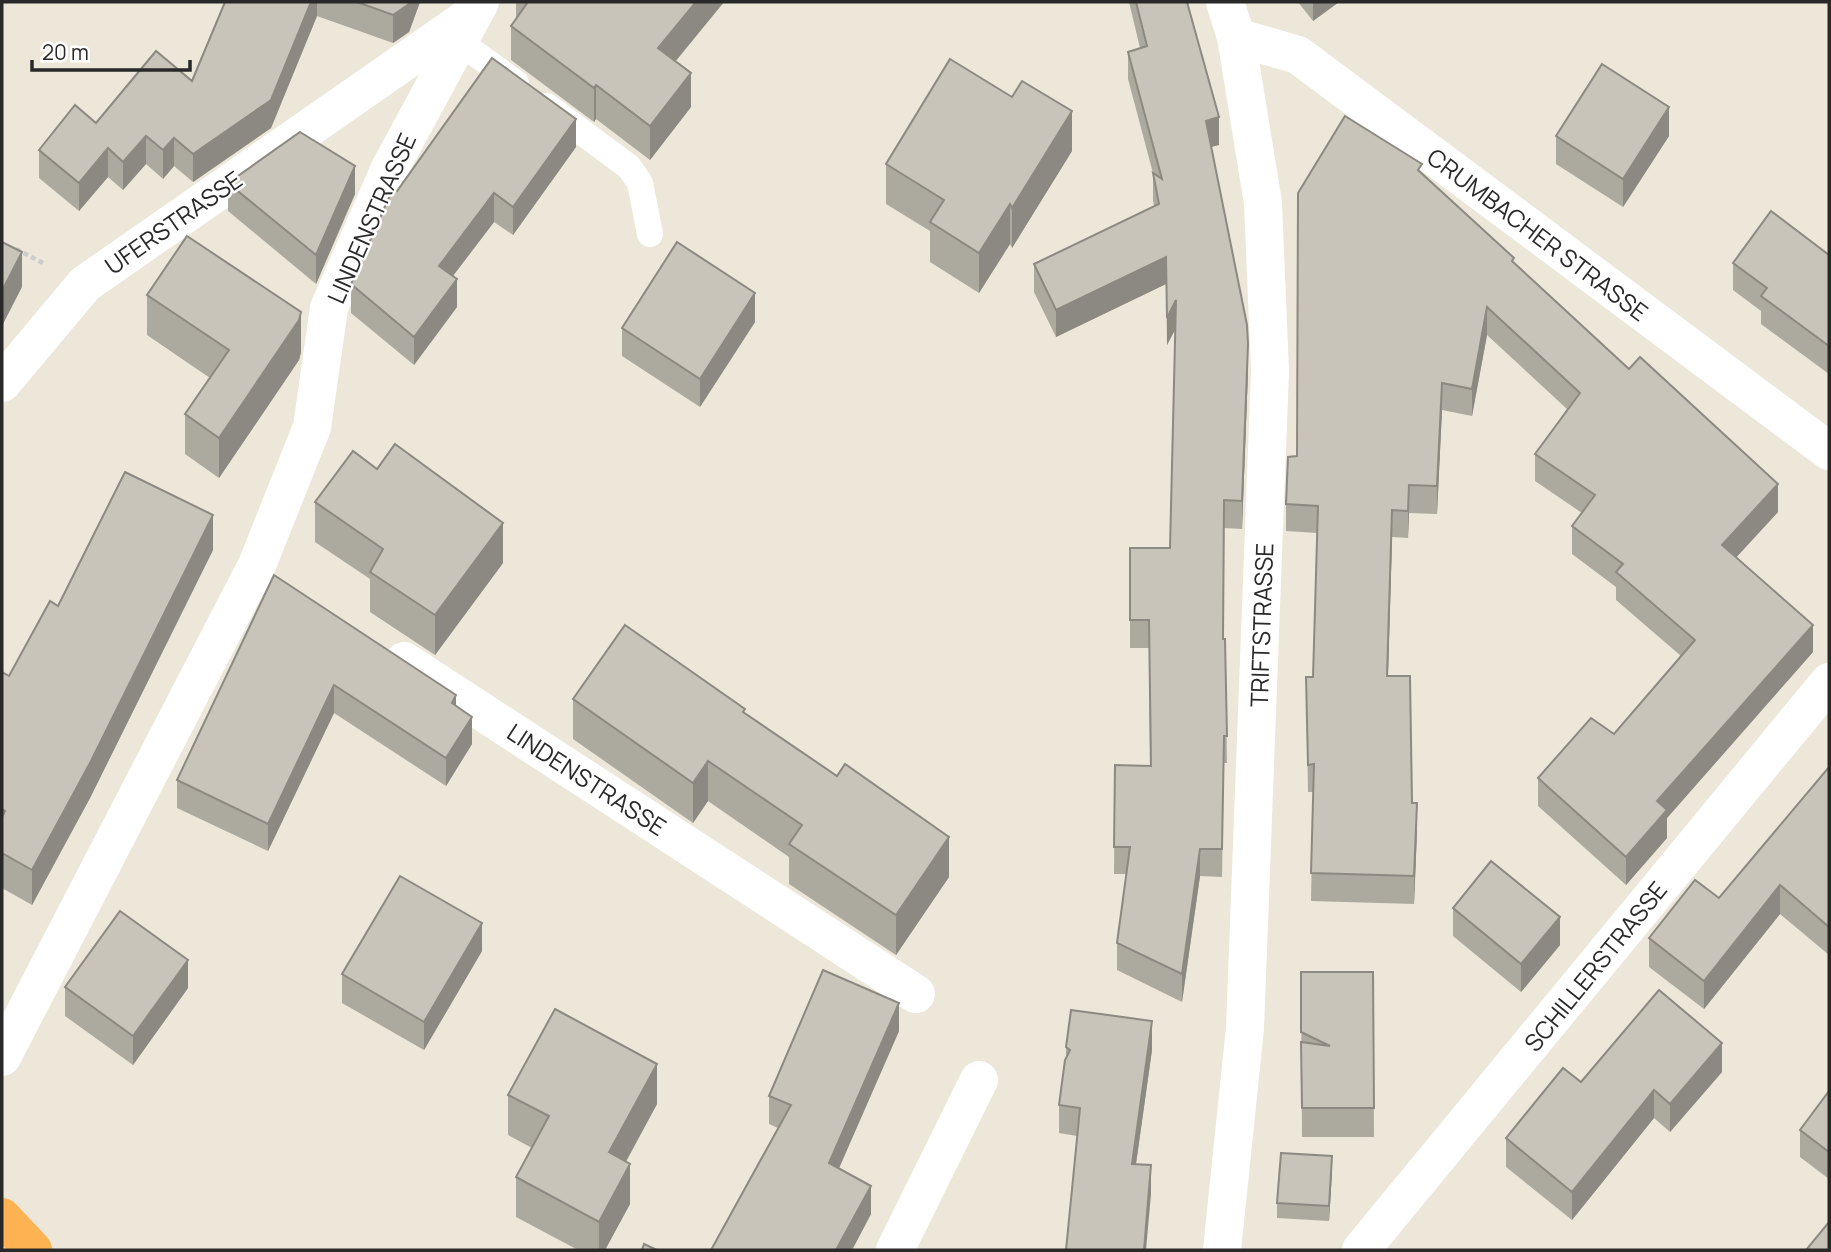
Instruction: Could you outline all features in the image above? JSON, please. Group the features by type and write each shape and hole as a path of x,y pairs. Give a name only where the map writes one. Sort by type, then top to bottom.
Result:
{"highway":[{"path":"2,1217 33,1250"}],"street":[{"name":"UFERSTRASSE","path":"2,383 85,284 470,19"},
{"name":"LINDENSTRASSE","path":"2,1057 269,572 312,427 329,308 390,168 470,19"},
{"name":"CRUMBACHER STRASSE","path":"1231,20 1298,55 1829,451"},
{"name":"TRIFTSTRASSE","path":"1222,1250 1245,1028 1270,371 1263,202 1231,20"},
{"name":"LINDENSTRASSE","path":"373,640 916,993"},
{"name":"SCHILLERSTRASSE","path":"1362,1250 1829,682"},
{"path":"895,1250 979,1080"}],"lane":[{"path":"470,19 629,167 640,183 650,234"}],"building":[{"path":"225,2 311,2 271,100 193,154 174,138 163,150 146,136 123,162 108,148 79,183 39,150 75,105 96,123 156,51 192,81"},
{"path":"357,2 410,2 393,15"},
{"path":"528,2 696,2 658,48 691,73 650,126 511,26"},
{"path":"1136,2 1187,2 1219,117 1206,121 1247,325 1248,344 1242,501 1224,500 1223,639 1227,736 1224,736 1222,849 1200,849 1182,974 1117,943 1130,847 1114,847 1115,765 1151,766 1149,620 1130,620 1130,548 1170,548 1176,300 1167,318 1166,257 1056,310 1034,264 1159,204 1153,173 1162,179 1128,52 1147,46"},
{"path":"492,58 576,119 513,207 494,193 439,266 457,279 414,337 351,284 393,188 397,191"},
{"path":"950,59 1012,97 1022,81 1072,111 1012,208 1010,204 979,253 930,222 944,200 886,164"},
{"path":"1602,64 1669,107 1623,179 1556,136"},
{"path":"1345,116 1422,164 1418,170 1629,369 1640,357 1778,484 1722,545 1813,625 1657,801 1667,810 1626,857 1538,778 1591,718 1614,734 1695,640 1616,572 1623,564 1572,526 1595,495 1535,454 1580,393 1487,307 1472,389 1442,383 1437,486 1409,485 1408,511 1392,510 1387,676 1410,676 1412,803 1417,803 1414,876 1311,873 1314,764 1308,765 1306,677 1313,677 1318,506 1286,504 1288,457 1297,456 1298,193"},
{"path":"300,132 355,166 316,255 228,183"},
{"path":"1771,211 1829,255 1829,346 1761,296 1767,288 1733,263"},
{"path":"187,236 301,312 299,320 219,438 185,414 229,350 147,295"},
{"path":"2,242 22,252 2,291"},
{"path":"677,242 755,293 700,379 622,328"},
{"path":"395,444 503,523 435,615 370,572 383,549 315,502 353,451 377,469"},
{"path":"125,472 213,515 90,763 32,870 2,853 2,817 5,811 2,809 2,672 9,676 50,601 58,606"},
{"path":"274,575 456,695 452,703 472,717 446,758 334,685 268,824 177,780"},
{"path":"625,625 745,709 743,712 837,776 845,764 949,837 896,915 789,844 802,825 708,761 693,783 573,699"},
{"path":"1829,767 1829,927 1780,885 1704,981 1649,938 1695,880 1719,898"},
{"path":"1491,861 1560,917 1521,964 1453,908"},
{"path":"400,876 482,923 424,1022 342,974"},
{"path":"120,911 188,960 133,1036 65,987"},
{"path":"823,970 899,1003 829,1163 871,1186 836,1250 711,1250 791,1105 769,1096"},
{"path":"1301,972 1373,972 1374,1108 1302,1108 1301,1042 1330,1046 1301,1032"},
{"path":"1659,990 1722,1043 1670,1104 1654,1090 1572,1192 1506,1138 1563,1068 1581,1082"},
{"path":"555,1009 657,1064 609,1152 630,1164 599,1222 516,1177 549,1116 508,1095"},
{"path":"1071,1010 1152,1021 1132,1164 1151,1165 1144,1250 1066,1250 1080,1108 1059,1105 1065,1060 1070,1050 1066,1047"},
{"path":"1829,1091 1829,1152 1800,1130"},
{"path":"1281,1153 1332,1156 1329,1206 1277,1203"},
{"path":"1829,1222 1829,1250 1806,1250"},
{"path":"644,1244 657,1250 642,1250"}]}
